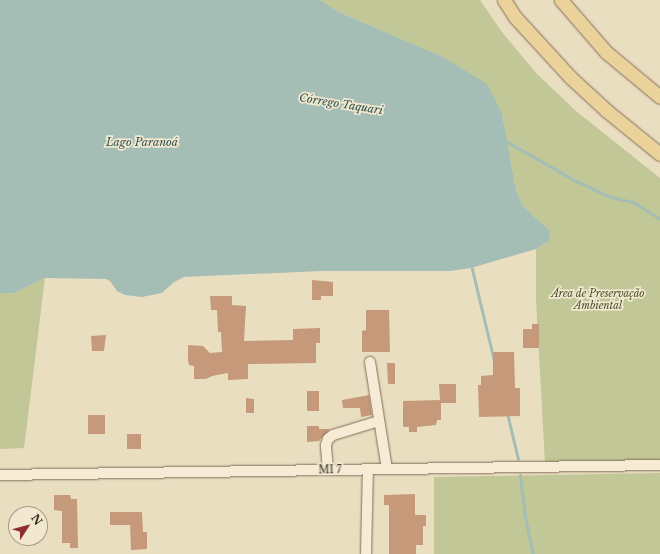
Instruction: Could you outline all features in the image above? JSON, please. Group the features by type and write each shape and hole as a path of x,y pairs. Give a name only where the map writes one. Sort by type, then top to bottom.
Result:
{"main road":[{"path":"504,0 515,17 570,77 607,111 660,154"},
{"path":"561,0 606,52 660,97"}],"street":[{"path":"370,362 387,469"},
{"path":"328,470 326,445 328,439 333,435 379,421"},
{"name":"MI 7","path":"0,475 660,465"},
{"path":"366,554 368,469"}],"green space":[{"name":"Área de Preservação Ambiental","path":"320,0 480,0 502,32 536,73 576,111 660,178 660,464 545,464 536,301 536,249 549,241 550,231 523,206 516,190 502,113 443,57 339,12"},
{"path":"45,278 24,448 0,449 0,293 14,293"},
{"path":"660,473 660,554 434,554 434,477"}],"water":[{"name":"Lago Paranoá","path":"0,0 320,0 339,12 443,57 487,84 502,113 516,190 523,206 550,231 549,241 536,249 471,268 450,271 322,271 184,277 174,282 162,293 142,297 125,295 117,291 110,281 106,279 45,278 14,293 0,293"}],"building":[{"path":"312,280 333,282 333,296 321,296 321,300 312,300"},
{"path":"210,296 232,296 232,305 246,306 244,341 293,340 293,329 320,328 320,343 316,343 316,363 248,364 248,379 228,380 228,373 212,376 206,379 194,379 194,366 189,365 188,360 188,345 203,346 210,353 222,352 221,332 218,332 217,310 211,310"},
{"path":"366,310 389,310 390,352 362,352 362,331 366,330"},
{"path":"532,324 539,324 539,348 523,348 523,329 532,329"},
{"path":"106,335 104,351 92,351 91,336"},
{"path":"493,352 514,352 515,388 520,388 520,416 479,417 478,385 481,385 481,376 493,375"},
{"path":"387,363 395,363 395,384 388,384"},
{"path":"439,384 456,384 456,403 441,403 441,420 437,420 436,425 417,427 417,432 409,432 409,427 403,427 403,401 440,400"},
{"path":"307,391 319,391 319,411 307,411"},
{"path":"369,395 372,415 361,417 360,408 343,408 342,400"},
{"path":"246,398 254,399 254,413 246,413"},
{"path":"88,415 105,415 105,434 88,434"},
{"path":"307,426 319,426 319,429 330,429 319,441 307,442"},
{"path":"127,434 141,434 141,449 127,449"},
{"path":"415,494 415,515 426,515 426,526 423,526 423,545 416,545 416,554 389,554 389,505 384,505 384,495"},
{"path":"54,495 70,495 71,499 77,499 78,548 70,548 70,543 62,543 62,511 54,510"},
{"path":"110,512 142,512 143,532 147,532 147,549 131,550 130,525 110,525"}],"waterway":[{"name":"Córrego Taquari","path":"504,140 576,181 611,197 633,202 660,219"},
{"path":"471,265 494,361"},
{"path":"507,413 518,459"},
{"path":"520,475 525,517 533,554"}]}
